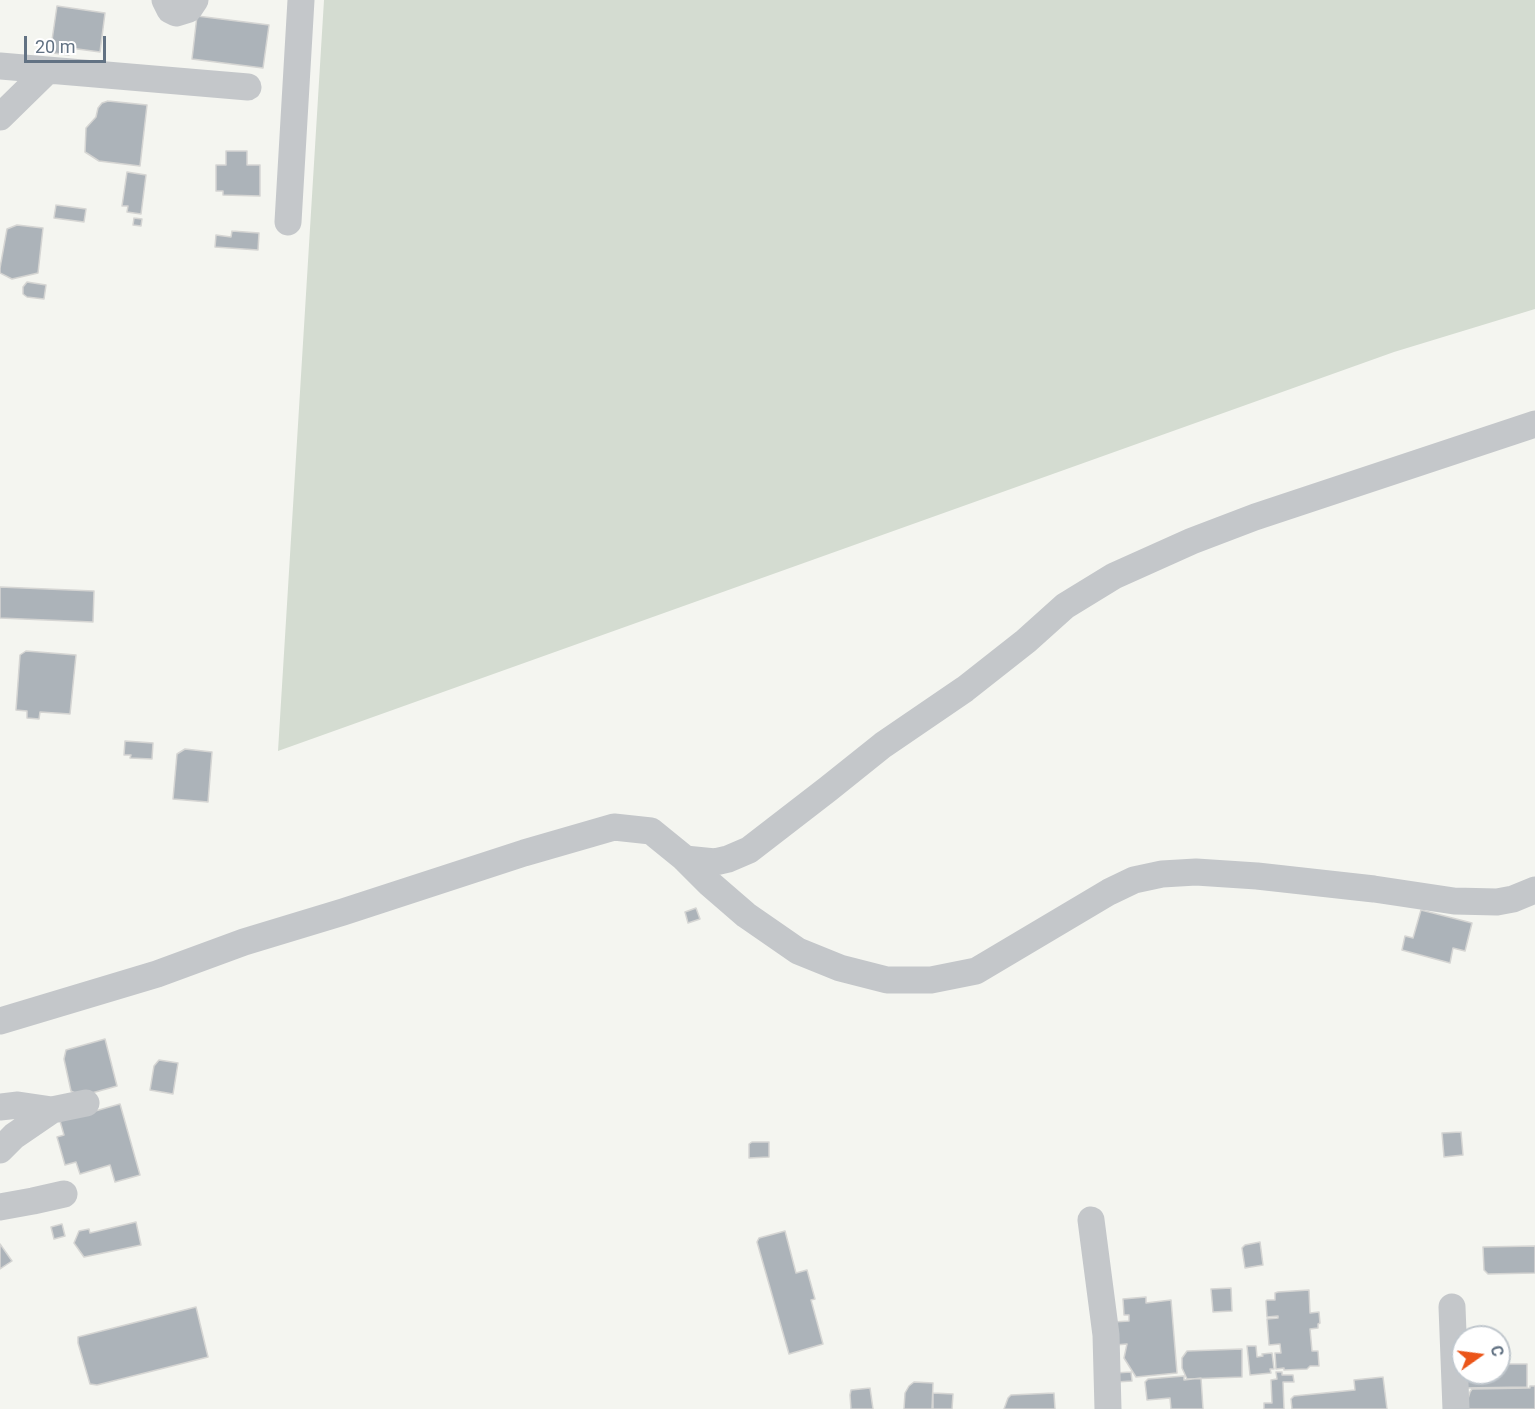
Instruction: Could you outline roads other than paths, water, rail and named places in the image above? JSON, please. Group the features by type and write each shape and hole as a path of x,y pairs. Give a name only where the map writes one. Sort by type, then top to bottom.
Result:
{"street":[{"path":"165,0 170,10 176,13 189,9 195,0"},
{"path":"288,222 301,0"},
{"path":"0,66 248,87"},
{"path":"0,117 48,70"},
{"path":"685,859 715,862 749,850 883,745 965,689 1026,641 1065,606 1114,576 1192,541 1255,517 1535,424"},
{"path":"0,1021 157,974 244,942 524,853 614,827 651,831 746,915 798,951 840,968 887,980 931,980 976,971 1109,892 1134,880 1162,874 1196,872 1257,876 1374,889 1454,901 1497,902 1513,899 1535,890"},
{"path":"0,1150 14,1136 52,1110 86,1102"},
{"path":"0,1107 18,1105 52,1110"},
{"path":"0,1207 64,1194"},
{"path":"1091,1220 1106,1335 1108,1409"},
{"path":"1452,1307 1456,1409"}]}
